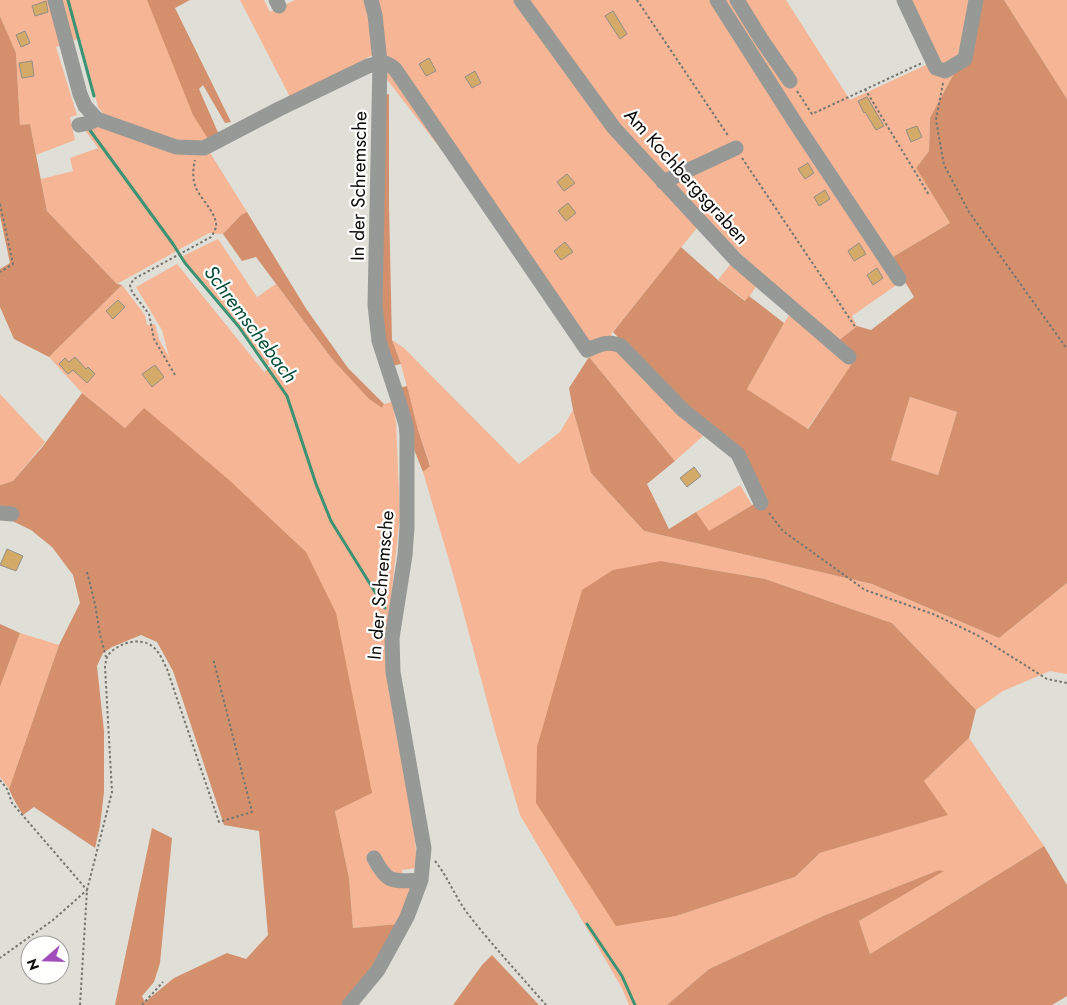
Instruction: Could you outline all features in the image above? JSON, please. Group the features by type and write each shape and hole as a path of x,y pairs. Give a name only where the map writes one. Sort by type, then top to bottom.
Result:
{"street":[{"path":"55,0 80,94 86,106 97,119 176,147 204,148 368,66 380,62 389,64 395,69 587,350 608,342 621,346 683,410 738,454 761,503"},
{"name":"In der Schremsche","path":"349,1005 378,970 407,917 422,880 424,848 393,672 392,638 405,555 407,435 406,425 379,341 375,305 380,62 375,15 371,0"},
{"name":"Am Kochbergsgraben","path":"521,0 614,128 736,260 848,357"},
{"path":"717,0 798,127 899,278"},
{"path":"737,0 790,81"},
{"path":"904,0 936,68 945,71 965,59 976,0"},
{"path":"79,125 90,123 97,119"},
{"path":"664,182 736,148"},
{"path":"374,858 381,872 393,881 422,880"}],"path":[{"path":"637,0 856,328"},
{"path":"790,81 812,114 865,88 932,59"},
{"path":"945,71 936,120 944,165 969,212 1067,349"},
{"path":"865,88 929,195"},
{"path":"175,375 154,338 149,314 132,292 130,286 134,279 211,237 216,229 215,218 196,188 193,179 196,156 204,148"},
{"path":"0,204 13,264 0,272"},
{"path":"761,503 783,531 865,590 933,614 977,635 1047,679 1067,683"},
{"path":"87,572 100,635 107,658"},
{"path":"80,1005 87,890 112,792 105,667 107,658 111,652 119,647 138,641 153,646 160,656 167,669 219,822 252,812 213,658"},
{"path":"0,780 7,789 12,803 87,890"},
{"path":"424,848 442,870 466,912 546,1005"},
{"path":"0,958 53,920 87,890"},
{"path":"142,1005 163,982"}],"shaded area":[{"path":"0,0 147,0 210,142 177,140 108,119 98,107 80,38 56,47 77,115 70,117 75,140 36,155 30,124 20,125 16,53 0,16"},
{"path":"147,0 190,0 175,8 231,122 225,123 203,85 199,89 220,137 210,142 193,115"},
{"path":"240,0 264,0 270,12 295,0 366,0 374,54 291,99"},
{"path":"376,0 786,0 850,100 926,65 936,58 910,0 969,0 965,53 930,118 929,151 916,168 950,223 891,258 898,284 852,316 857,326 838,341 852,358 851,366 807,429 747,389 797,303 762,275 705,218 611,334 619,350 703,436 675,461 589,357 447,157 388,81 383,70"},
{"path":"969,0 1004,0 1067,99 1067,583 999,638 872,584 644,531 591,473 573,410 569,388 589,357 675,461 647,484 669,529 696,512 709,531 764,498 753,473 613,332 681,247 745,301 749,296 784,323 747,389 808,429 851,365 852,358 838,341 857,326 871,330 914,297 891,258 950,223 916,168 929,151 930,118 965,53","holes":["910,397 957,412 938,475 891,460"]},
{"path":"1004,0 1067,0 1067,99"},
{"path":"0,16 16,53 20,125 30,124 47,211 117,284 122,285 49,357 14,339 0,307 0,269 10,263 0,216"},
{"path":"389,94 392,340 401,364 392,366 380,319 383,95"},
{"path":"97,123 209,151 247,212 241,215 223,234 209,233 117,284 47,211 41,179 73,171 70,158 98,148 84,129"},
{"path":"247,212 307,310 348,368 384,404 382,408 369,399 332,359 256,257 242,261 223,234 241,215"},
{"path":"218,239 257,297 276,284 332,359 369,399 382,408 384,404 392,402 396,421 400,515 390,609 417,868 402,870 405,883 415,884 399,924 353,928 349,878 335,811 144,409 125,428 82,393 49,357 122,285 145,315 147,325 155,324 159,339 169,357 162,330 136,287 177,264 264,372 287,352 267,366 239,327 185,263 183,256"},
{"path":"732,262 756,287 746,301 718,280"},
{"path":"392,340 404,348 519,464 560,432 573,410 591,473 644,531 872,584 999,638 1067,583 1067,674 1050,671 1003,691 976,710 892,623 765,579 661,561 676,916 795,877 820,853 947,815 924,781 969,738 1044,846 870,954 859,921 943,871 939,870 823,916 709,969 667,1005 629,1005 622,988 520,815 423,472 430,465 418,430 401,364"},
{"path":"407,386 418,430 430,466 423,472 411,442 399,388"},
{"path":"82,393 125,428 144,408 228,479 306,552 336,613 372,793 335,811 349,878 353,928 399,924 354,1005 115,1005 152,828 172,838 160,963 154,982 142,996 145,1002 174,978 227,953 246,959 268,935 259,831 224,825 173,671 157,642 141,635 112,647 103,653 97,666 104,731 104,792 95,848 34,807 23,815 9,789 59,645 80,603 73,575 52,547 31,530 0,515 0,485 13,481 43,446"},
{"path":"0,394 45,442 13,481 0,485"},
{"path":"910,397 957,412 938,475 891,460"},
{"path":"740,485 752,505 708,532 696,512"},
{"path":"661,561 765,579 892,623 976,710 969,738 924,781 948,815 820,853 795,877 676,916 616,926 536,803 537,747 582,590 613,570"},
{"path":"0,624 20,633 0,687"},
{"path":"20,633 59,645 9,789 0,777 0,687"},
{"path":"1044,846 1067,885 1067,996 1052,1005 667,1005 709,969 823,916 939,870 944,871 859,921 870,954"},
{"path":"492,955 539,1005 453,1005 482,965"}],"building":[{"path":"46,1 48,12 35,16 32,6"},
{"path":"613,11 627,34 620,39 605,16"},
{"path":"25,31 30,43 21,47 16,35"},
{"path":"429,58 436,71 426,76 419,64"},
{"path":"32,61 34,76 22,78 19,63"},
{"path":"475,71 481,83 472,88 465,77"},
{"path":"867,97 884,126 876,130 858,101"},
{"path":"917,126 922,137 911,142 906,130"},
{"path":"808,163 814,173 805,179 798,169"},
{"path":"567,174 575,183 564,191 557,182"},
{"path":"825,190 830,199 819,206 814,197"},
{"path":"568,203 576,213 566,221 558,211"},
{"path":"565,242 573,252 561,260 554,251"},
{"path":"859,243 866,254 854,261 848,251"},
{"path":"877,268 883,278 873,285 867,275"},
{"path":"118,300 125,307 113,319 106,311"},
{"path":"75,357 86,369 88,367 95,374 87,383 73,370 68,374 59,364 65,358 69,362"},
{"path":"155,365 164,377 152,387 142,374"},
{"path":"694,467 701,476 687,487 680,478"},
{"path":"7,549 23,556 16,571 0,565"}],"waterway":[{"name":"Schremschebach","path":"68,0 94,96"},
{"name":"Schremschebach","path":"89,129 185,263 239,327 287,396 316,484 331,521 385,608"},
{"name":"Schremschebach","path":"587,924 622,976 635,1005"}]}
